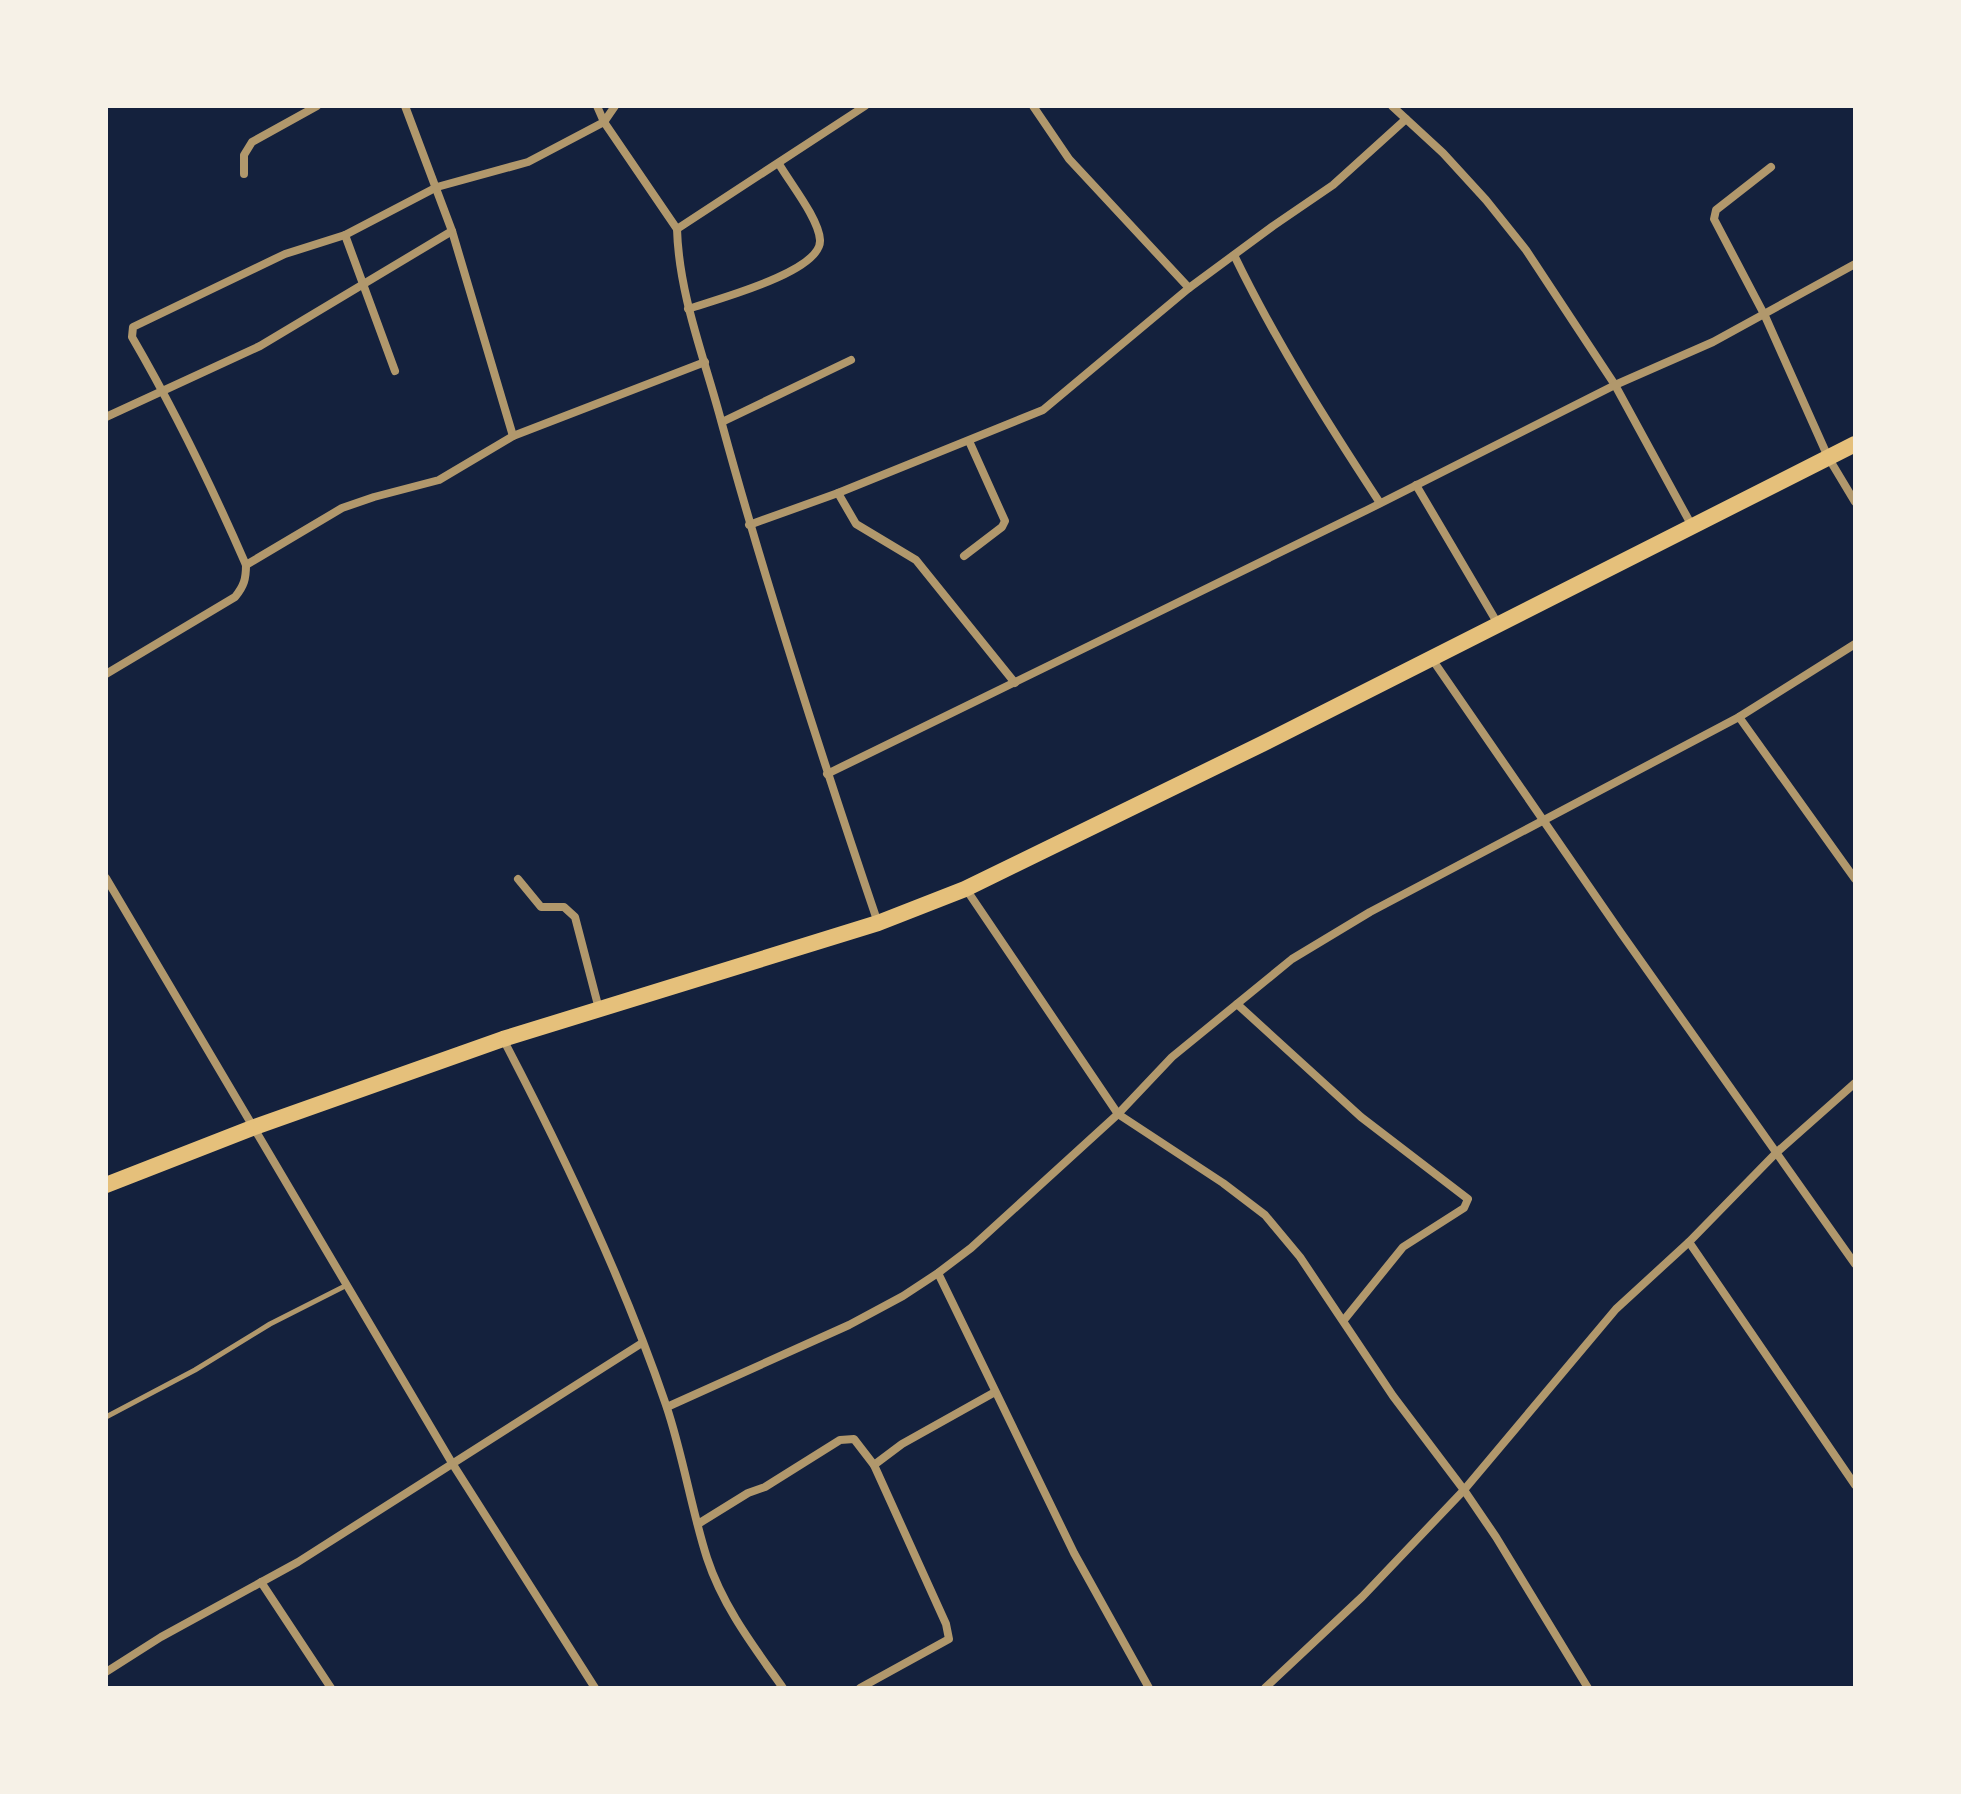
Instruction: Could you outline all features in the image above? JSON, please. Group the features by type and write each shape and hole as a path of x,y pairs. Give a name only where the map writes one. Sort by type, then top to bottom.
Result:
{"main road":[{"path":"106,1185 252,1128 503,1039 878,923 965,889 1432,659 1855,444"}],"street":[{"path":"244,174 244,155 252,142 317,106"},
{"path":"405,106 452,231 513,436"},
{"path":"597,106 604,122 677,229 688,309 749,525 827,774 878,923"},
{"path":"106,674 235,597 245,583 246,565 216,495 164,391 132,337 133,327 285,254 345,235 437,187 528,162 604,122 615,106"},
{"path":"677,229 865,106"},
{"path":"1033,106 1069,159 1189,288"},
{"path":"1392,106 1454,165 1526,250 1615,385 1692,526"},
{"path":"749,525 838,493 1043,410 1189,288 1333,185 1406,119"},
{"path":"688,309 777,278 805,264 818,251 820,241 815,225 779,164"},
{"path":"1771,167 1716,210 1713,216 1765,316 1828,457 1855,502"},
{"path":"106,417 260,346 452,231"},
{"path":"345,235 395,371"},
{"path":"1234,255 1264,316 1380,503"},
{"path":"827,774 1615,385 1713,342 1855,264"},
{"path":"722,422 851,360"},
{"path":"246,565 342,508 439,480 513,436 705,362"},
{"path":"964,556 1002,527 1005,518 969,441"},
{"path":"1416,485 1498,624"},
{"path":"838,493 856,524 916,560 1015,683"},
{"path":"667,1407 849,1325 938,1273 971,1248 1118,1114 1172,1057 1292,959 1357,920 1739,717 1855,644"},
{"path":"1432,659 1855,1264"},
{"path":"1739,717 1855,879"},
{"path":"106,878 452,1463 595,1688"},
{"path":"518,879 541,907 564,907 575,917 599,1009"},
{"path":"965,889 1118,1114 1223,1183 1265,1215 1300,1257 1393,1396 1464,1490 1588,1688"},
{"path":"1237,1004 1361,1117 1468,1199 1464,1208 1403,1247 1344,1320"},
{"path":"503,1039 536,1102 617,1277 667,1407 707,1558 738,1624 783,1688"},
{"path":"1265,1688 1362,1597 1464,1490 1616,1309 1689,1242 1776,1153 1855,1083"},
{"path":"1689,1242 1855,1485"},
{"path":"938,1273 1074,1553 1149,1688"},
{"path":"106,1672 161,1637 298,1562 642,1343"},
{"path":"874,1465 902,1444 995,1392"},
{"path":"698,1524 840,1440 854,1439 874,1465 946,1624 949,1639 860,1688"},
{"path":"261,1582 331,1688"}],"lane":[{"path":"106,1417 209,1362 270,1324 347,1285"}]}
